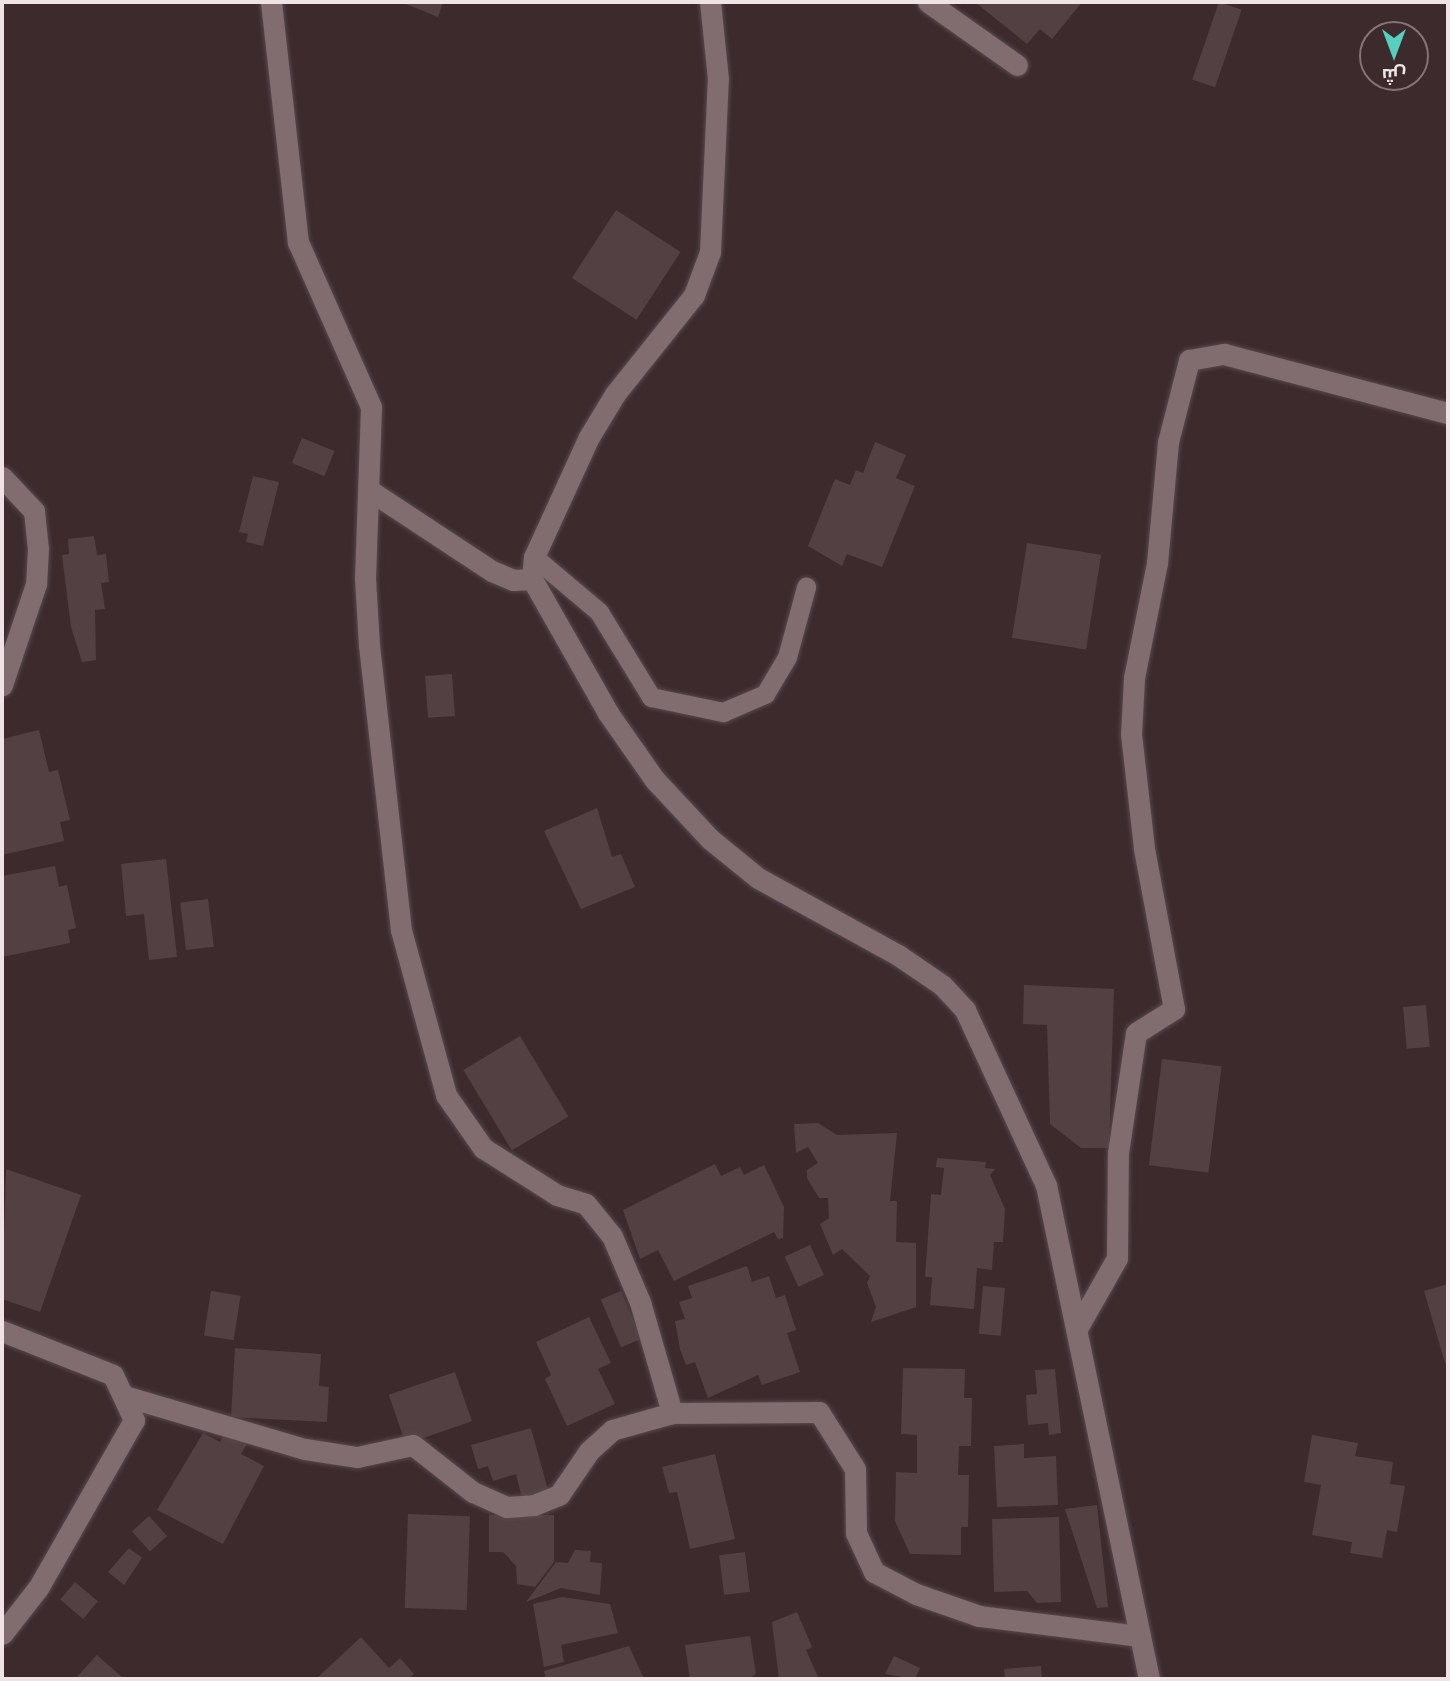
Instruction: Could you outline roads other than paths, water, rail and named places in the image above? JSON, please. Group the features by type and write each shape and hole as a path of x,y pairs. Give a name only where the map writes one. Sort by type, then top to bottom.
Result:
{"street":[{"path":"271,2 298,242 371,407 372,492 365,578 369,645 401,930 446,1095 483,1148 557,1195 586,1204 612,1236 640,1302 672,1413"},
{"path":"709,2 718,79 710,252 694,295 615,394 589,436 534,557 532,579 616,724 655,780 710,839 758,878 898,955 942,985 965,1010 1046,1185 1079,1325 1149,1679"},
{"path":"928,2 1017,65"},
{"path":"1079,1325 1117,1258 1118,1153 1136,1034 1174,1009 1144,848 1131,734 1134,678 1157,563 1168,442 1189,360 1224,354 1448,414"},
{"path":"2,477 34,511 38,548 36,584 2,685"},
{"path":"372,492 492,571 513,580 532,579"},
{"path":"2,1331 113,1375 128,1397 134,1420 123,1444 38,1588 2,1634"},
{"path":"128,1397 305,1449 357,1457 413,1445 473,1492 507,1507 534,1505 559,1495 589,1451 612,1430 672,1413 819,1412 855,1469 856,1533 874,1572 916,1594 979,1616 1140,1636"}],"lane":[{"path":"534,557 599,612 651,697 723,712 765,694 787,657 806,587"}]}
